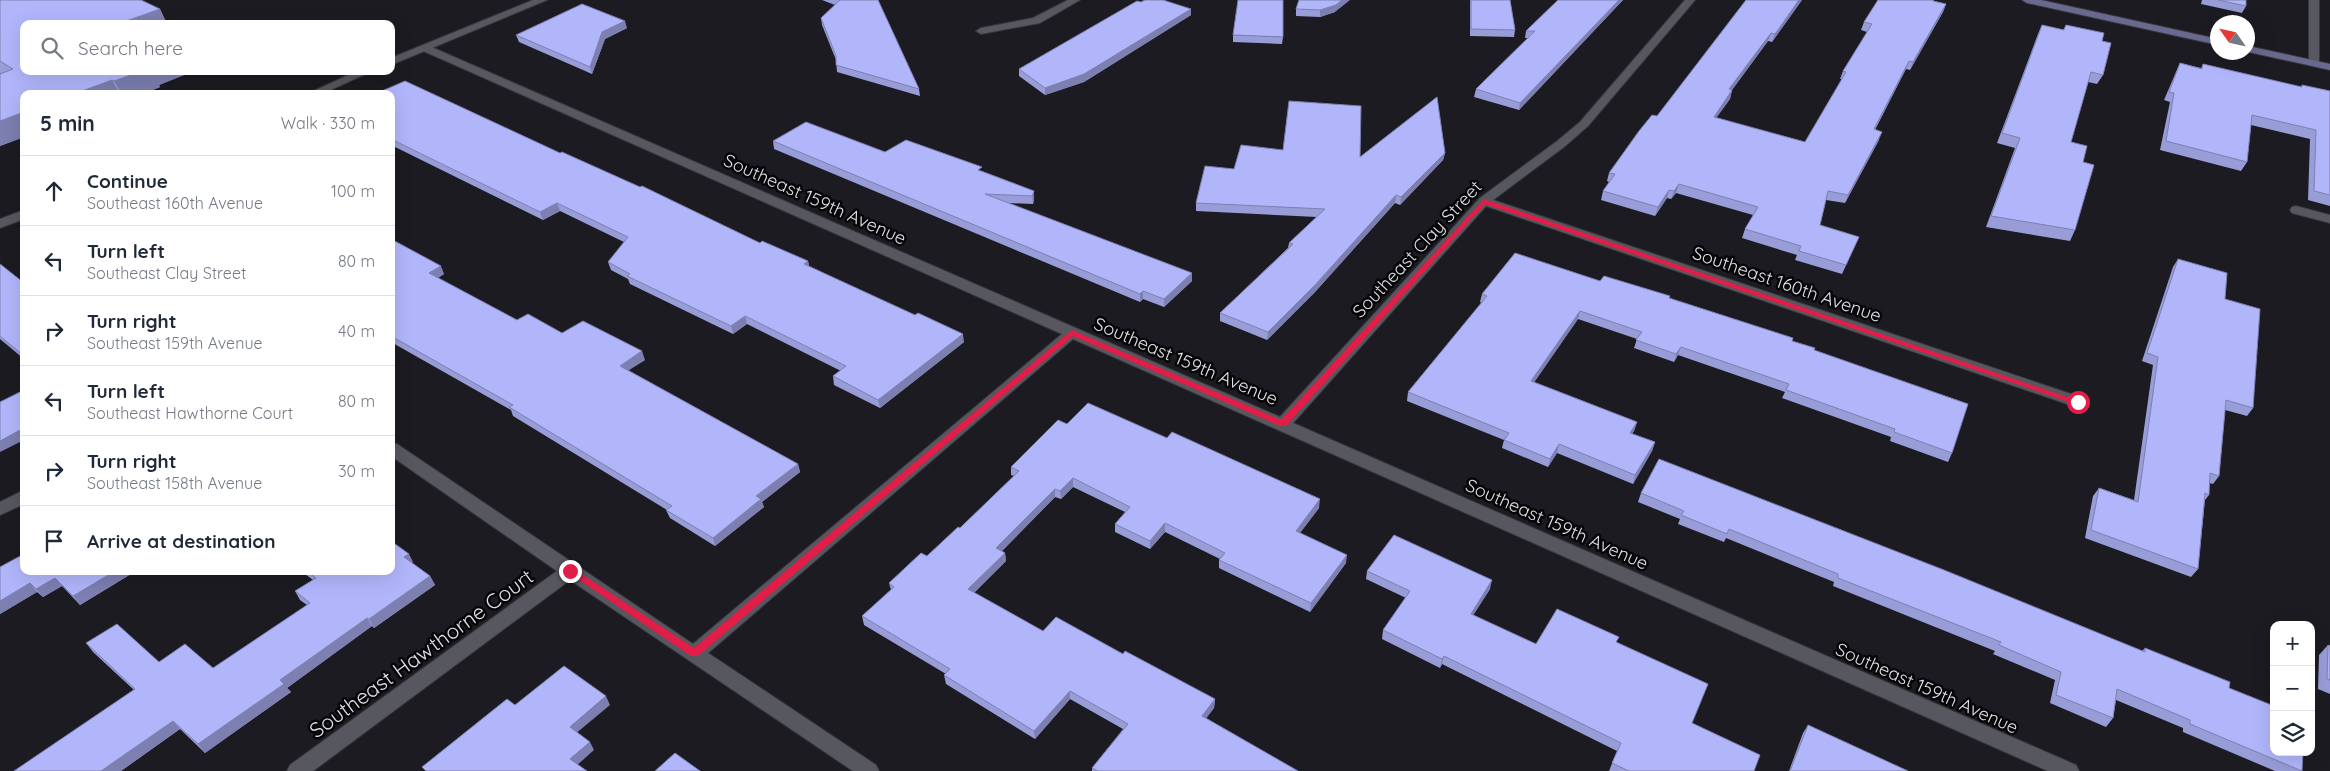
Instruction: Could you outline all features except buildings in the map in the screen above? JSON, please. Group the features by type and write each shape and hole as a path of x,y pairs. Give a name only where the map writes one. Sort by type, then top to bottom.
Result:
{"main road":[{"path":"2029,0 2210,40"},
{"path":"2255,51 2330,67"}],"street":[{"path":"395,60 542,0"},
{"path":"981,32 1036,21 1075,0"},
{"name":"Southeast Clay Street","path":"1283,424 1484,201 1503,184 1566,142 1690,0"},
{"path":"2314,0 2314,64"},
{"name":"Southeast 159th Avenue","path":"425,48 2069,771"},
{"path":"322,90 357,75"},
{"name":"Southeast 160th Avenue","path":"1484,201 2078,402"},
{"path":"2296,210 2330,219"},
{"path":"0,224 20,216"},
{"path":"695,653 1072,332"},
{"path":"395,451 570,571 869,771"},
{"path":"0,509 20,498"},
{"name":"Southeast Hawthorne Court","path":"297,771 570,571"}],"route":[{"path":"570,571 695,653 1072,332 1283,424 1484,201 2078,402"}]}
